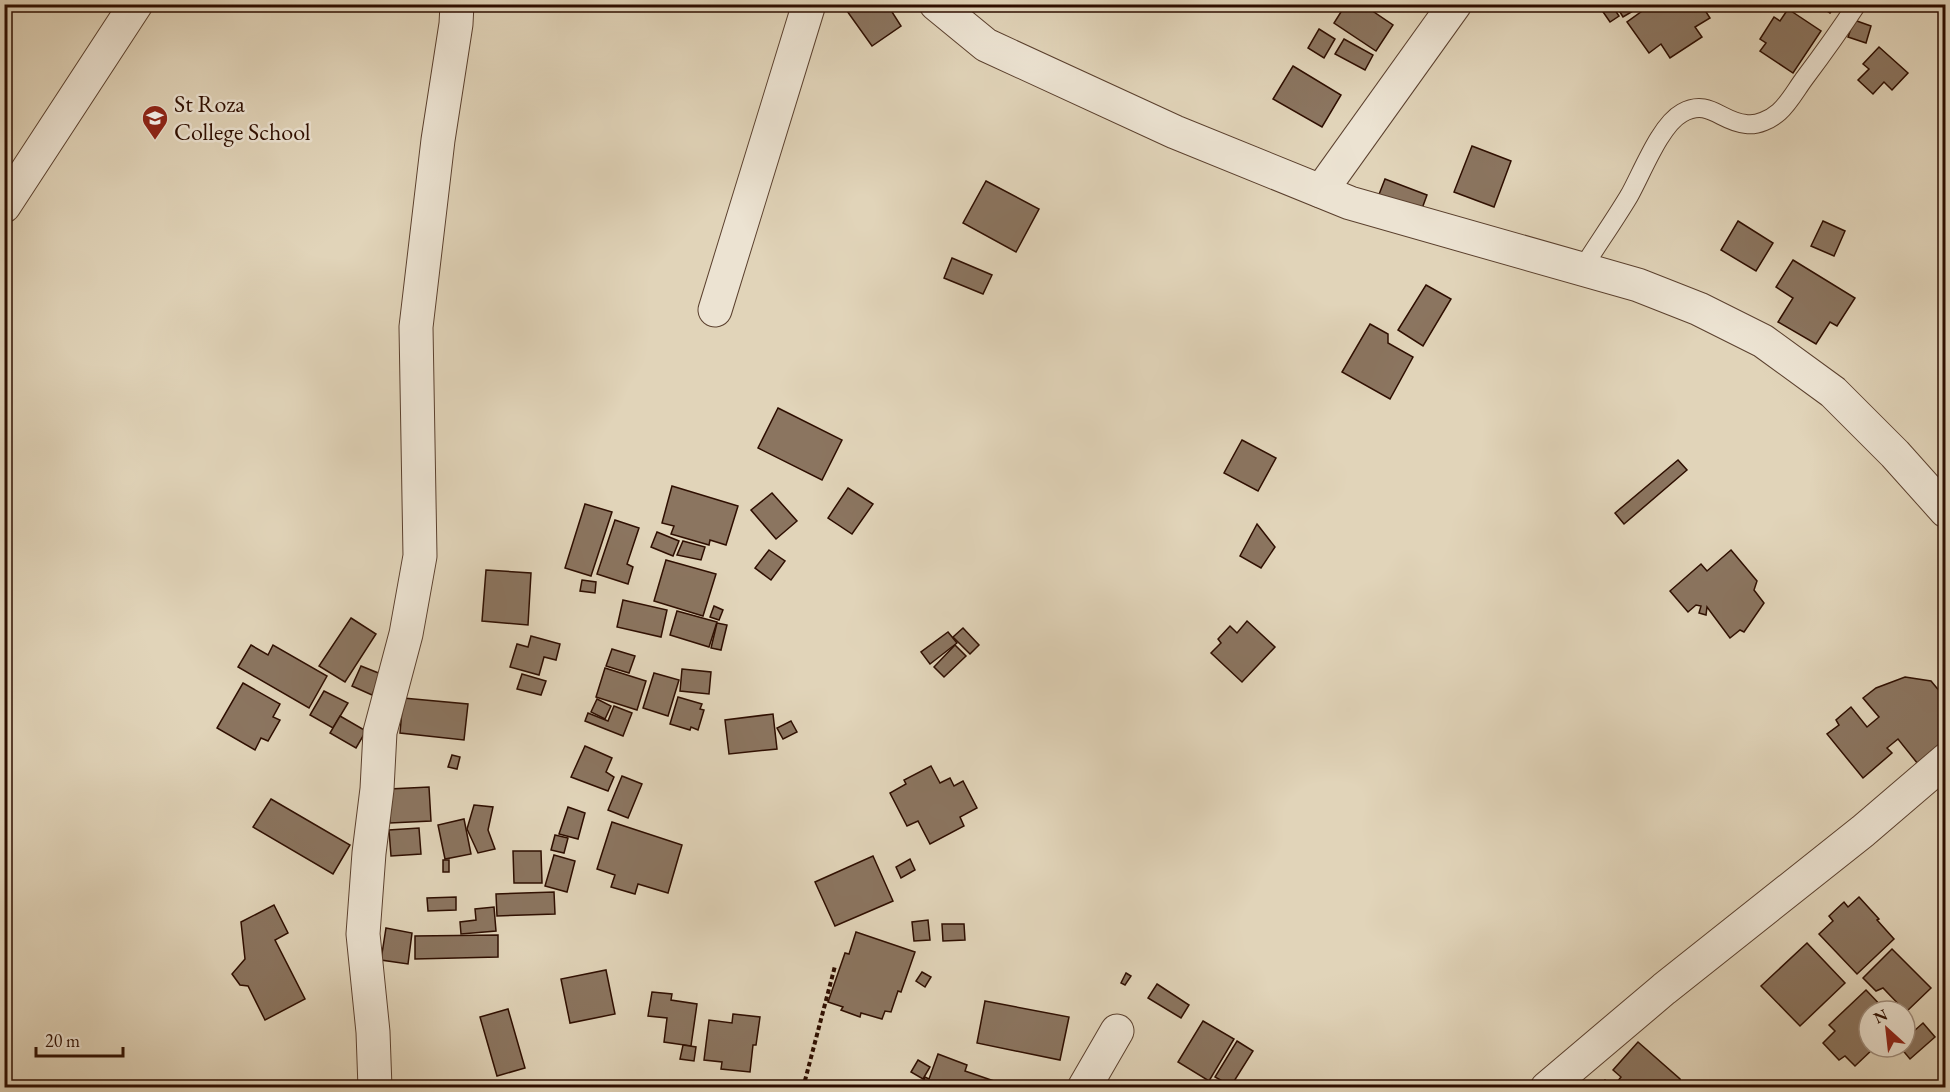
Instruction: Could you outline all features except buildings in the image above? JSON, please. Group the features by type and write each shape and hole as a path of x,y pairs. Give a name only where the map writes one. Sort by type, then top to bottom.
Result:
{"street":[{"path":"4,206 135,4"},
{"path":"375,1088 373,1032 363,934 369,853 377,789 380,732 406,634 420,556 416,327 457,4"},
{"path":"715,310 809,4"},
{"path":"936,4 986,45 1175,132 1350,202 1638,285 1689,305 1763,341 1833,392 1896,454 1946,511"},
{"path":"1321,191 1455,4"},
{"path":"1547,1088 1665,989 1863,831 1946,760"},
{"path":"1084,1088 1117,1031"}],"lane":[{"path":"1582,269 1629,196 1654,147 1671,122 1682,113 1698,107 1711,109 1726,119 1747,125 1761,123 1779,112 1831,44 1857,4"}],"path":[{"path":"803,1088 835,966"}],"place":[{"name":"St Roza College School","path":"155,141"}]}
